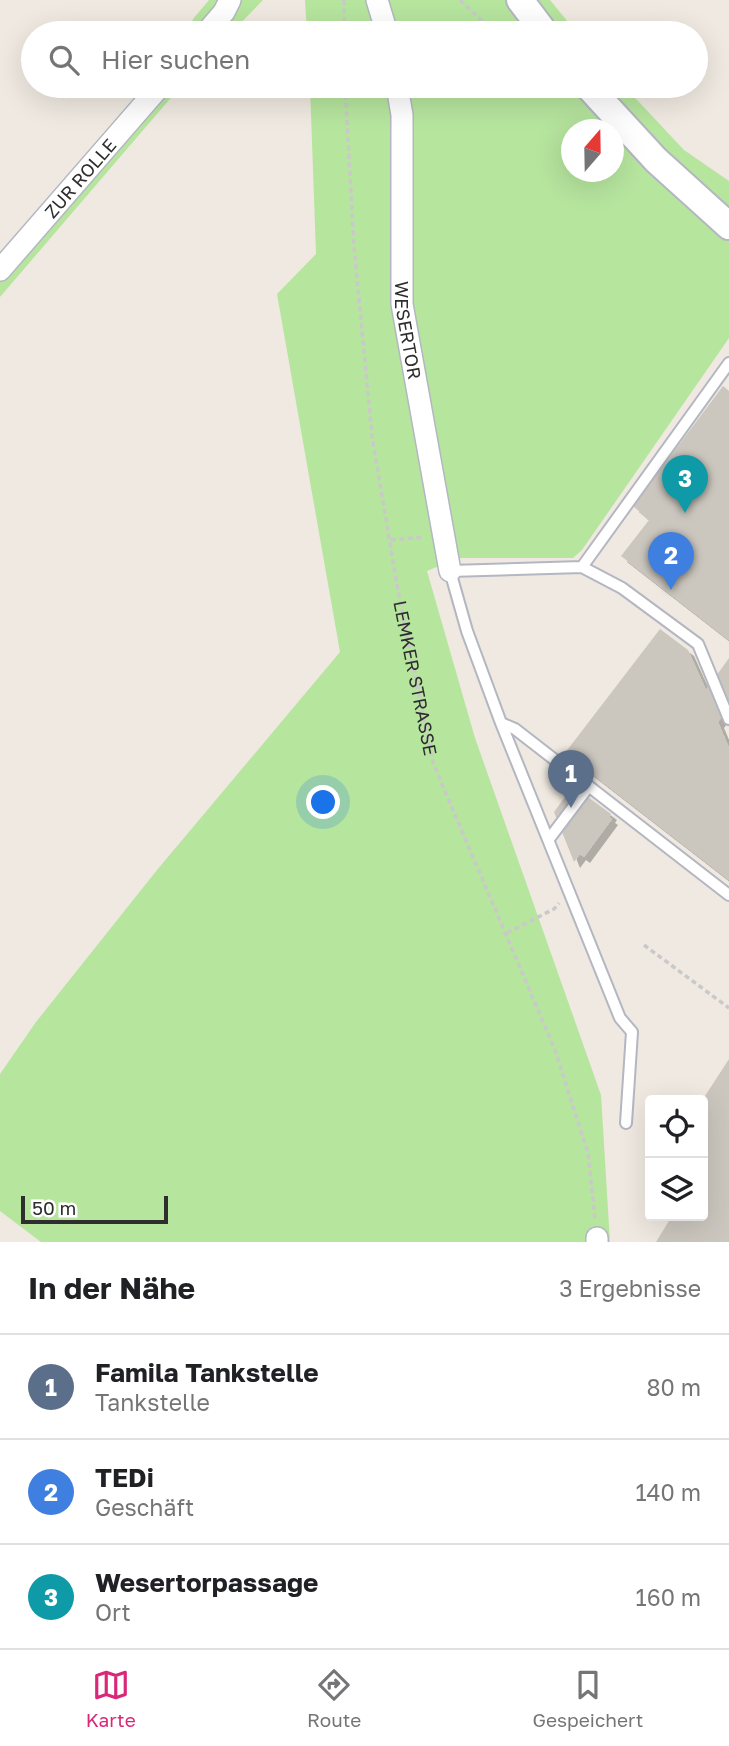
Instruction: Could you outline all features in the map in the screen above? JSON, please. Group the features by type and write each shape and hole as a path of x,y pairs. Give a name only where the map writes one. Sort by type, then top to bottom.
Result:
{"street":[{"path":"216,21 230,0"},
{"path":"377,0 383,21"},
{"path":"520,0 536,21"},
{"name":"ZUR ROLLE","path":"0,270 150,98"},
{"name":"WESERTOR","path":"399,98 402,115 402,304 450,571"},
{"path":"599,98 656,160 729,226"}],"lane":[{"path":"582,567 729,363"},
{"path":"626,1123 632,1032 620,1018 501,723 467,631 450,571 582,567 622,588 698,644 729,719"},
{"path":"501,723 515,729 729,895"},
{"path":"549,839 589,786"}],"path":[{"path":"344,0 345,21"},
{"path":"460,0 482,21"},
{"name":"LEMKER STRASSE","path":"346,98 354,247 372,436 398,591 433,763 555,1050 588,1153 597,1240"},
{"path":"391,540 442,535"},
{"path":"507,933 554,909 568,889"},
{"path":"644,945 729,1007"}],"green space":[{"path":"209,0 263,0 243,21 192,21"},
{"path":"305,0 550,0 567,21 306,21"},
{"path":"136,98 171,98 0,297 0,254"},
{"path":"310,98 635,98 684,150 729,181 729,338 582,550 573,558 458,558 427,571 475,738 601,1095 610,1242 41,1242 0,1211 0,1074 36,1022 157,870 340,652 277,294 316,254"}],"building":[{"path":"723,386 729,391 729,640 621,556 649,520 633,506"},
{"path":"660,629 688,650 706,690 729,658 729,707 718,722 729,748 729,880 565,753"},
{"path":"573,786 611,814 609,817 612,819 584,857 580,854 574,862 554,812"},
{"path":"729,1059 729,1242 656,1242 669,1221 708,1221 708,1095 706,1095"}],"place":[{"name":"Wesertorpassage","path":"685,513"},
{"name":"TEDi","path":"671,590"},
{"name":"Famila Tankstelle","path":"571,808"}]}
